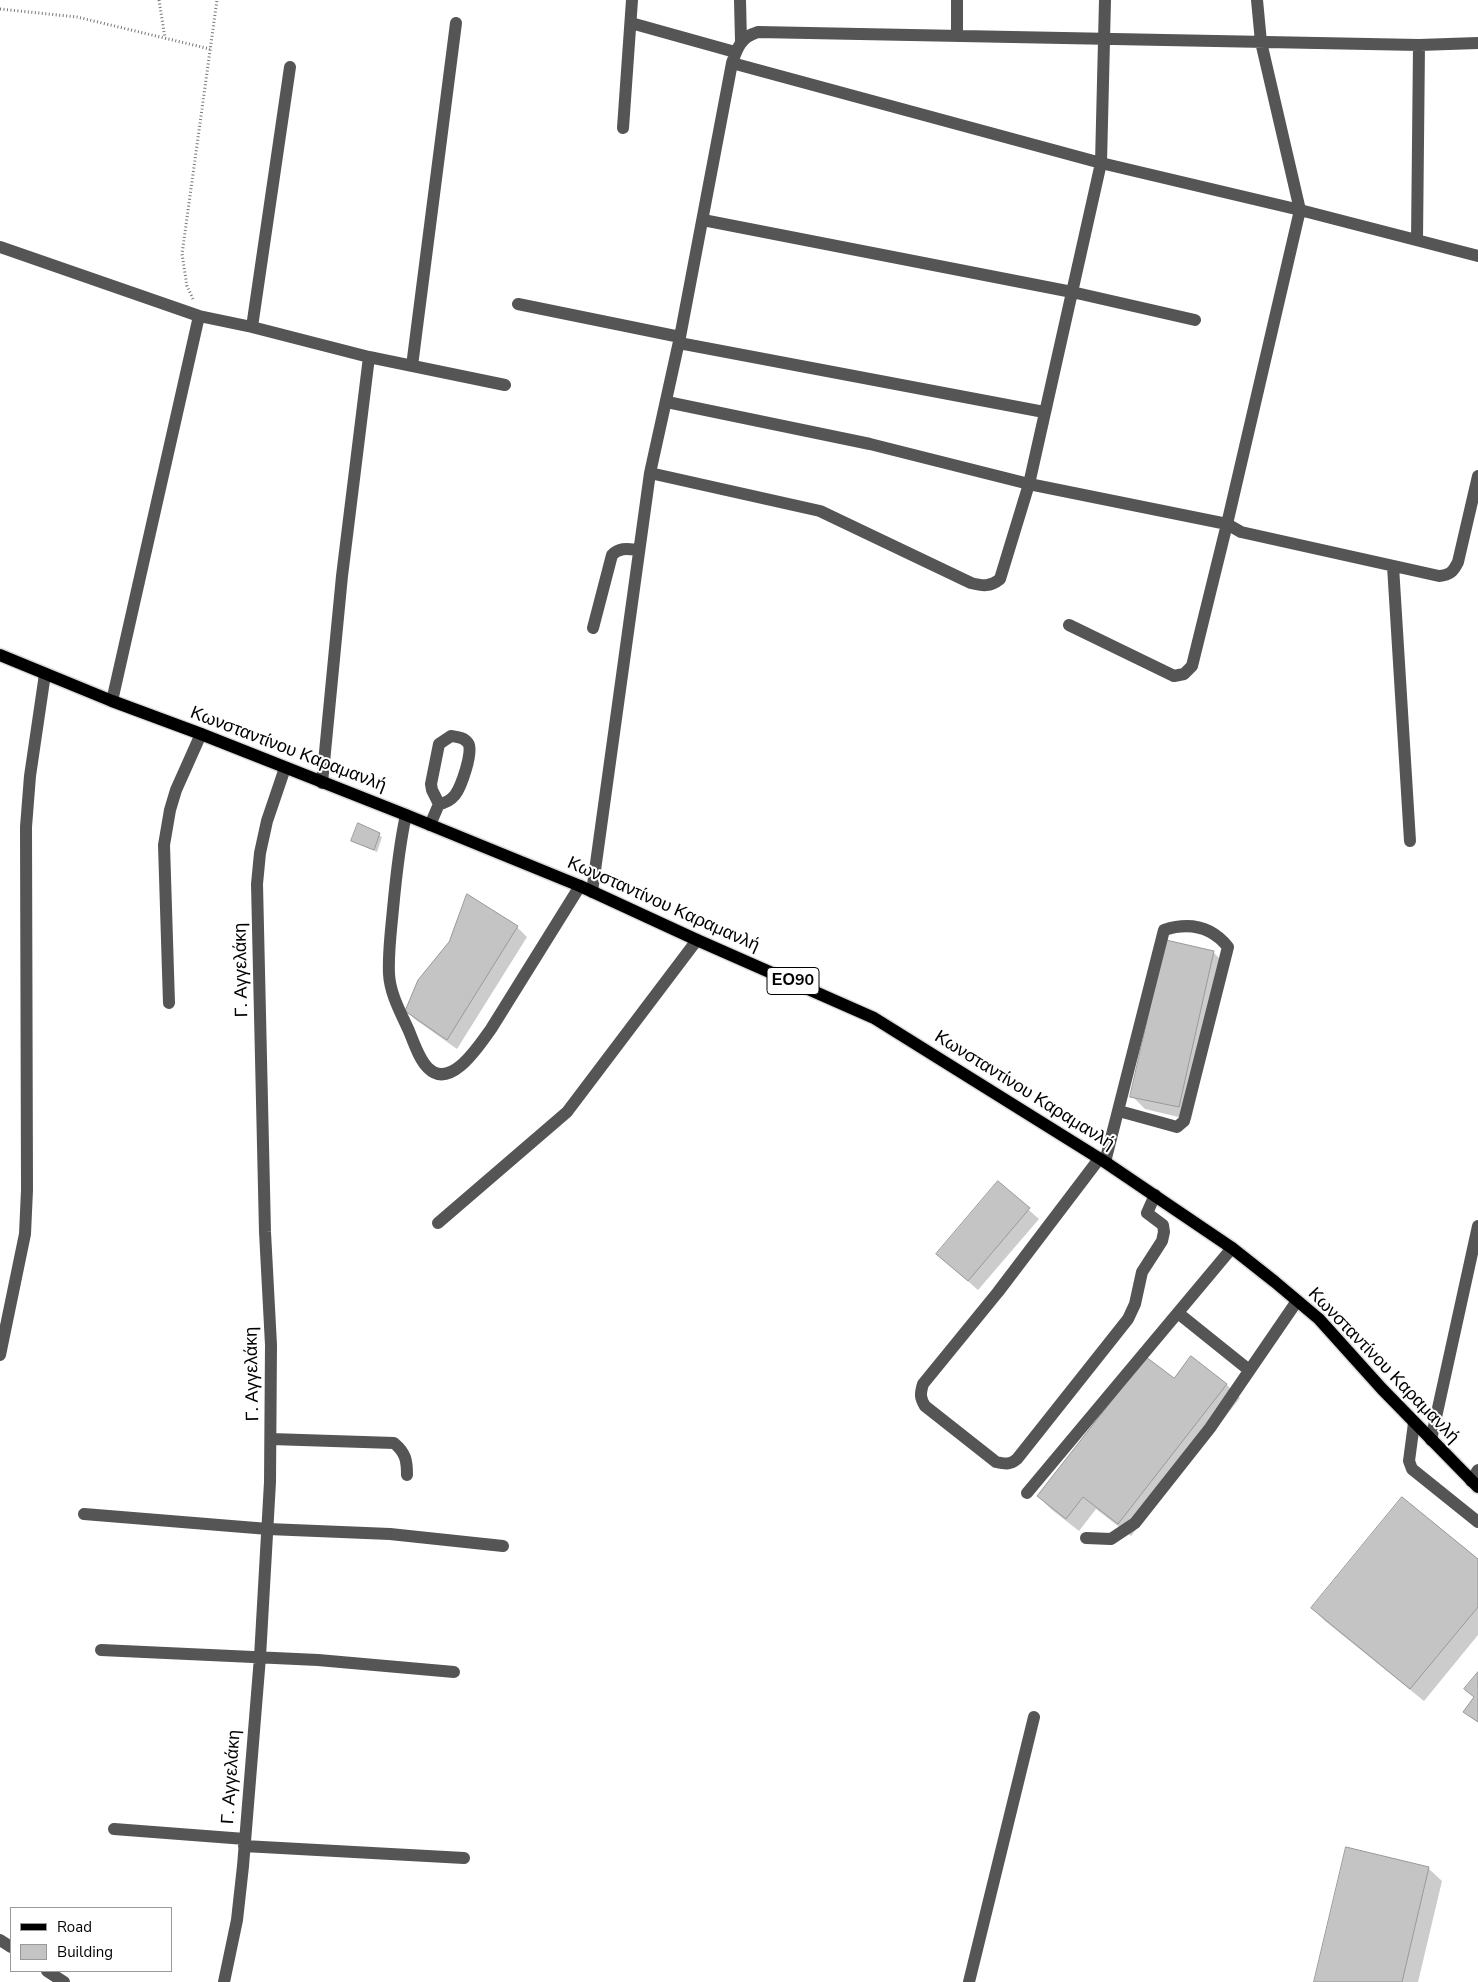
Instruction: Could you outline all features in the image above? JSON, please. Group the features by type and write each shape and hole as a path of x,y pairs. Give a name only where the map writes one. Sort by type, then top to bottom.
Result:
{"main road":[{"name":"Κωνσταντίνου Καραμανλή","path":"0,655 112,701 406,815 580,886 874,1018 1102,1161 1232,1248 1319,1319 1474,1484"}],"street":[{"path":"624,128 632,0"},
{"path":"592,892 650,474 680,340 736,52 740,0"},
{"path":"957,0 957,36"},
{"path":"650,474 820,510 971,583 982,586 993,585 1000,580 1029,484 1101,162 1105,0"},
{"path":"1069,625 1174,676 1184,674 1192,666 1300,210 1260,42 1257,0"},
{"path":"412,366 456,23"},
{"path":"631,23 736,52 1101,162 1300,210 1478,256"},
{"path":"736,52 748,35 758,32 1420,45 1478,43"},
{"path":"1417,240 1420,45"},
{"path":"252,327 290,67"},
{"path":"703,220 1072,292 1195,320"},
{"path":"0,247 200,316 412,366 505,384"},
{"path":"518,304 680,340 1044,412"},
{"path":"112,701 200,316"},
{"path":"322,783 342,576 369,356"},
{"path":"667,402 870,444 1029,484 1227,524 1240,532 1438,576 1447,576 1454,571 1458,562 1478,476"},
{"path":"593,628 612,555 623,549 639,550"},
{"path":"1393,566 1410,841"},
{"path":"0,1355 25,1234 27,1190 26,827 30,776 45,674"},
{"path":"169,1003 164,846 174,797 201,734"},
{"path":"430,825 439,804 431,784 439,744 450,736 462,738 468,743 470,750 461,786 448,802 439,804"},
{"name":"Γ. Αγγελάκη","path":"224,1982 237,1920 245,1842 260,1657 272,1439 271,1345 265,1232 257,884 260,853 267,820 285,768"},
{"path":"406,815 397,870 389,956 389,976 393,997 421,1057 429,1069 437,1073 449,1074 462,1066 478,1047 580,886"},
{"path":"1119,1111 1177,1128 1184,1121 1228,947 1208,930 1191,925 1182,925 1164,930 1119,1111 1102,1161 923,1384 920,1398 925,1406 996,1462 1006,1464 1017,1459 1128,1318 1135,1304 1142,1272 1162,1241 1164,1232 1164,1225 1146,1213 1154,1195"},
{"path":"438,1223 567,1112 697,940"},
{"path":"1431,1440 1478,1226"},
{"path":"1026,1493 1232,1248"},
{"path":"1086,1538 1111,1539 1135,1523 1210,1428 1297,1301"},
{"path":"1178,1313 1249,1370"},
{"path":"1414,1422 1410,1454 1412,1469 1478,1522"},
{"path":"272,1439 394,1443 407,1458 407,1475"},
{"path":"1474,1484 1478,1470"},
{"path":"84,1514 268,1529 390,1534 503,1546"},
{"path":"101,1650 260,1657 454,1672"},
{"path":"969,1982 1017,1795 1034,1717"},
{"path":"114,1829 245,1842 464,1858"},
{"path":"49,1972 64,1982"}],"path":[{"path":"159,0 165,38"},
{"path":"200,316 188,286 182,254 217,0"},
{"path":"0,9 77,17 210,49"}],"building":[{"path":"358,823 380,833 374,850 351,841"},
{"path":"467,894 518,926 447,1040 405,1011 418,980 449,942"},
{"path":"1166,940 1214,951 1179,1107 1130,1097"},
{"path":"998,1181 1030,1208 968,1281 936,1254"},
{"path":"1191,1356 1227,1384 1118,1524 1083,1497 1066,1519 1037,1496 1146,1357 1174,1378"},
{"path":"1402,1497 1478,1559 1478,1607 1410,1689 1311,1608"},
{"path":"1478,1672 1478,1722 1463,1712 1474,1697 1464,1689"},
{"path":"1346,1847 1429,1867 1402,1982 1314,1982"}]}
